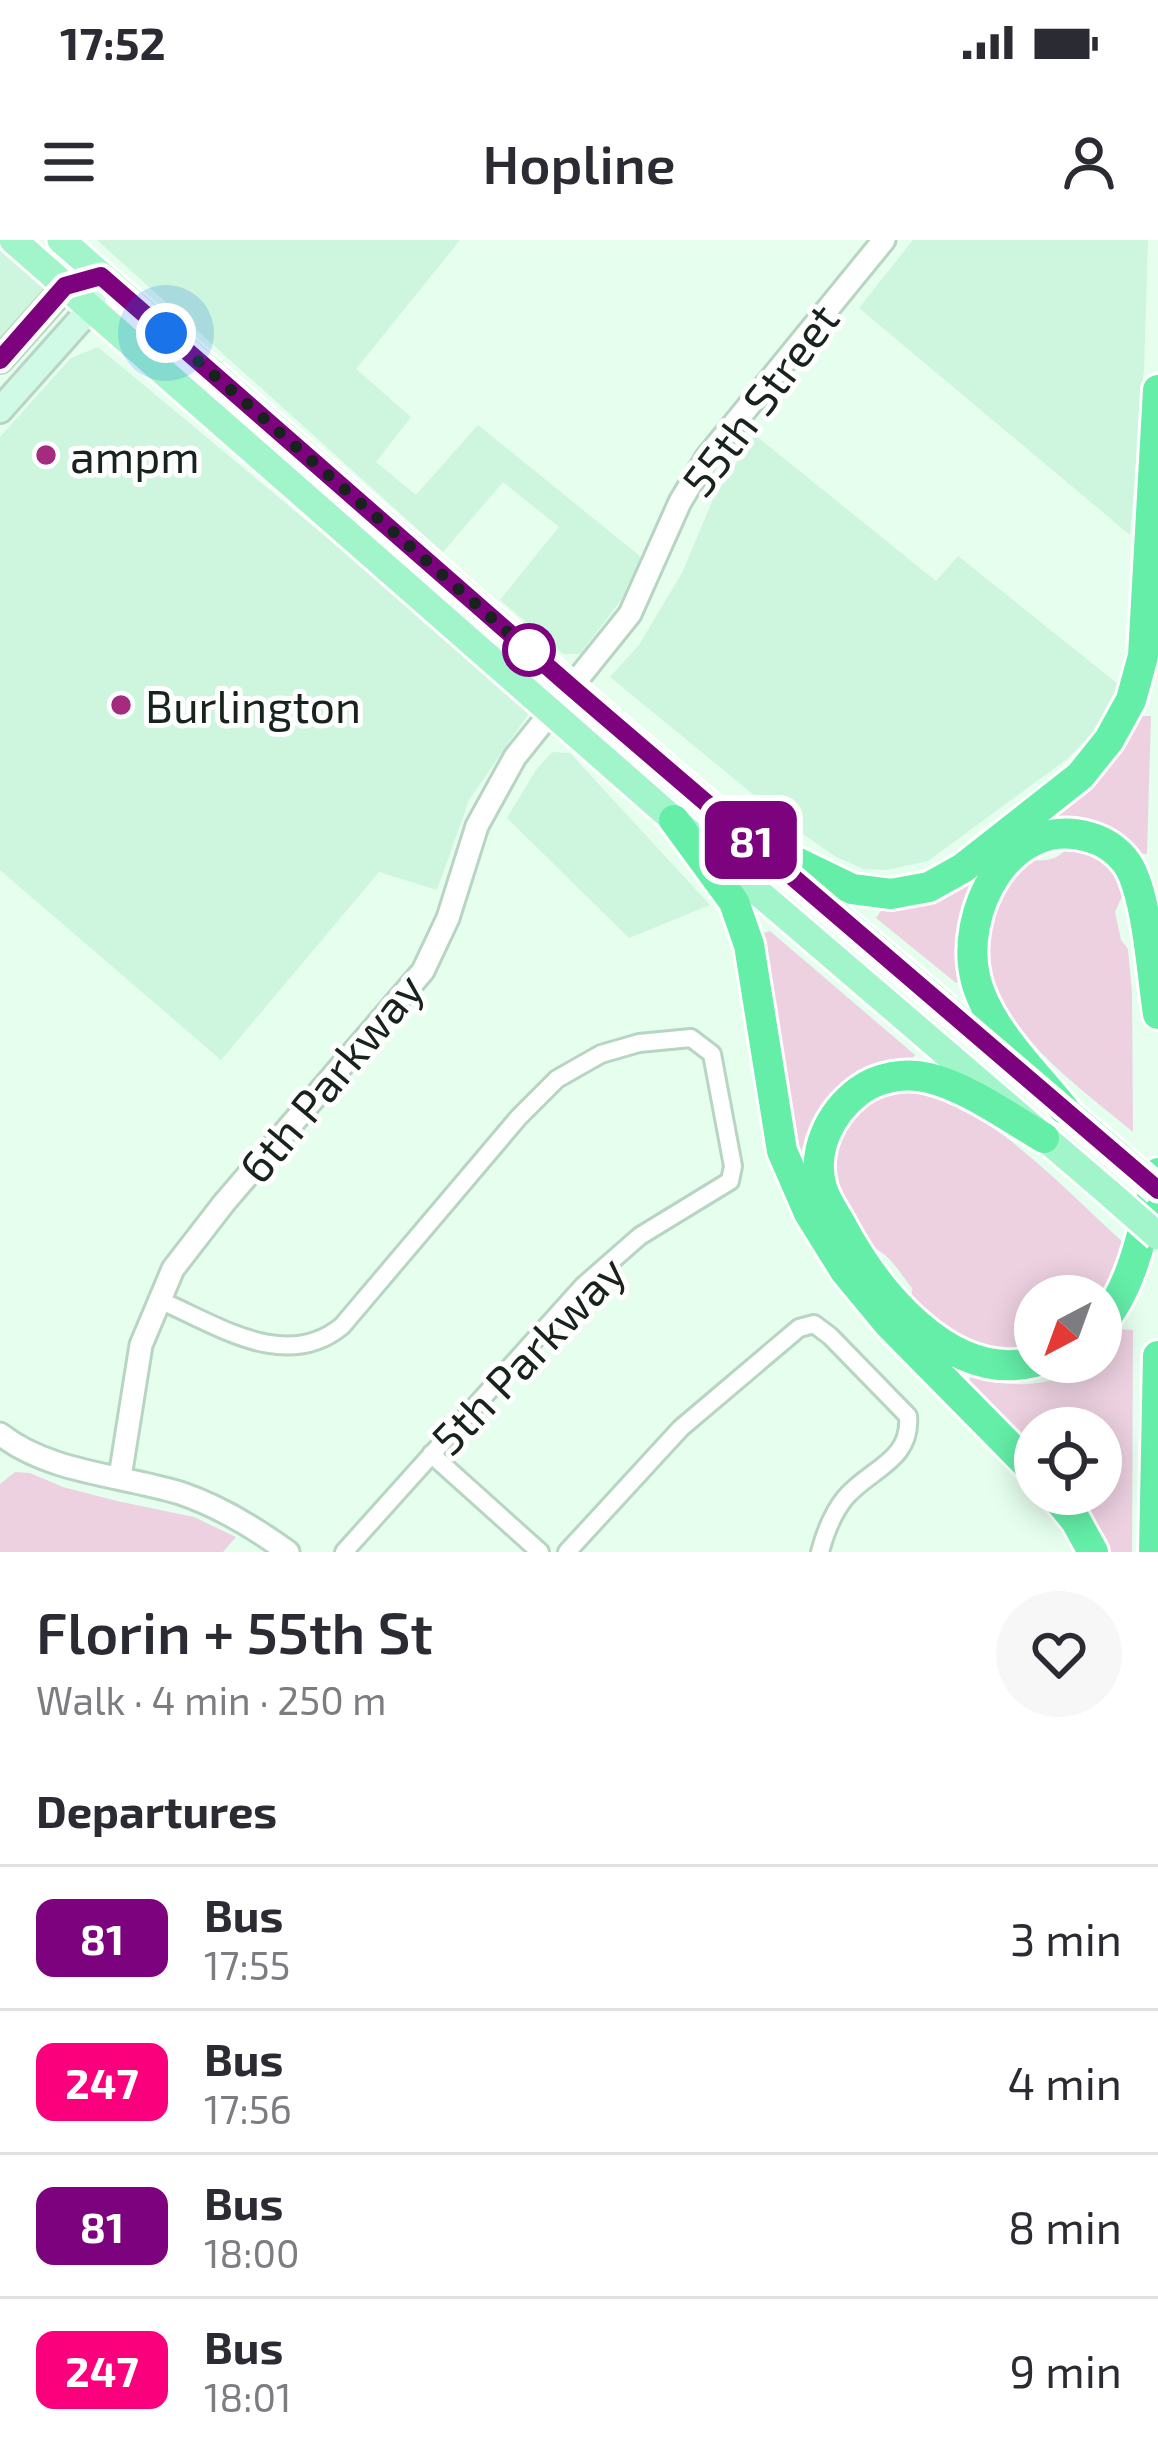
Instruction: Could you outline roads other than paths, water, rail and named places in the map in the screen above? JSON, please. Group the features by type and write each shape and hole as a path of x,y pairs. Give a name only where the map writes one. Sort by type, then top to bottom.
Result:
{"highway":[{"path":"751,840 852,889 891,894 929,887 963,868 1080,776 1109,740 1131,700 1143,656 1158,390"},
{"path":"674,820 734,902 749,945 782,1151 809,1213 845,1270 888,1323 1014,1451"},
{"path":"1064,1109 989,1013 976,981 971,944 978,908 994,877 1017,850 1043,836 1072,832 1101,841 1127,863 1138,885 1158,1014"},
{"path":"1014,1363 992,1364 958,1353 929,1334 886,1291 850,1242 822,1188 819,1158 826,1129 843,1103 867,1085 896,1076 926,1076 954,1087 1044,1138"},
{"path":"1122,1291 1158,1173"},
{"path":"1154,1552 1158,1357"},
{"path":"1071,1515 1093,1552"}],"main road":[{"path":"13,240 674,820 1158,1236"},
{"path":"61,240 571,687 1158,1190"},
{"path":"0,360 65,286 101,276"},
{"path":"0,410 90,309 101,276"}],"street":[{"name":"55th Street","path":"571,687 629,614 680,502 707,457 884,240"},
{"name":"6th Parkway","path":"120,1478 141,1345 173,1269 423,971 455,900 477,826 515,757 571,687"},
{"name":"5th Parkway","path":"159,1300 271,1346 302,1348 330,1336 557,1079 601,1054 640,1043 691,1038 712,1054 733,1166 730,1181 640,1236 584,1286 344,1552"},
{"path":"567,1552 681,1428 799,1328 814,1324 908,1416 909,1429 892,1461 845,1498 820,1552"},
{"path":"2,1441 213,1507 288,1552"},
{"path":"431,1454 540,1552"}],"place":[{"name":"ampm","path":"46,455"},
{"name":"Burlington","path":"121,705"}]}
